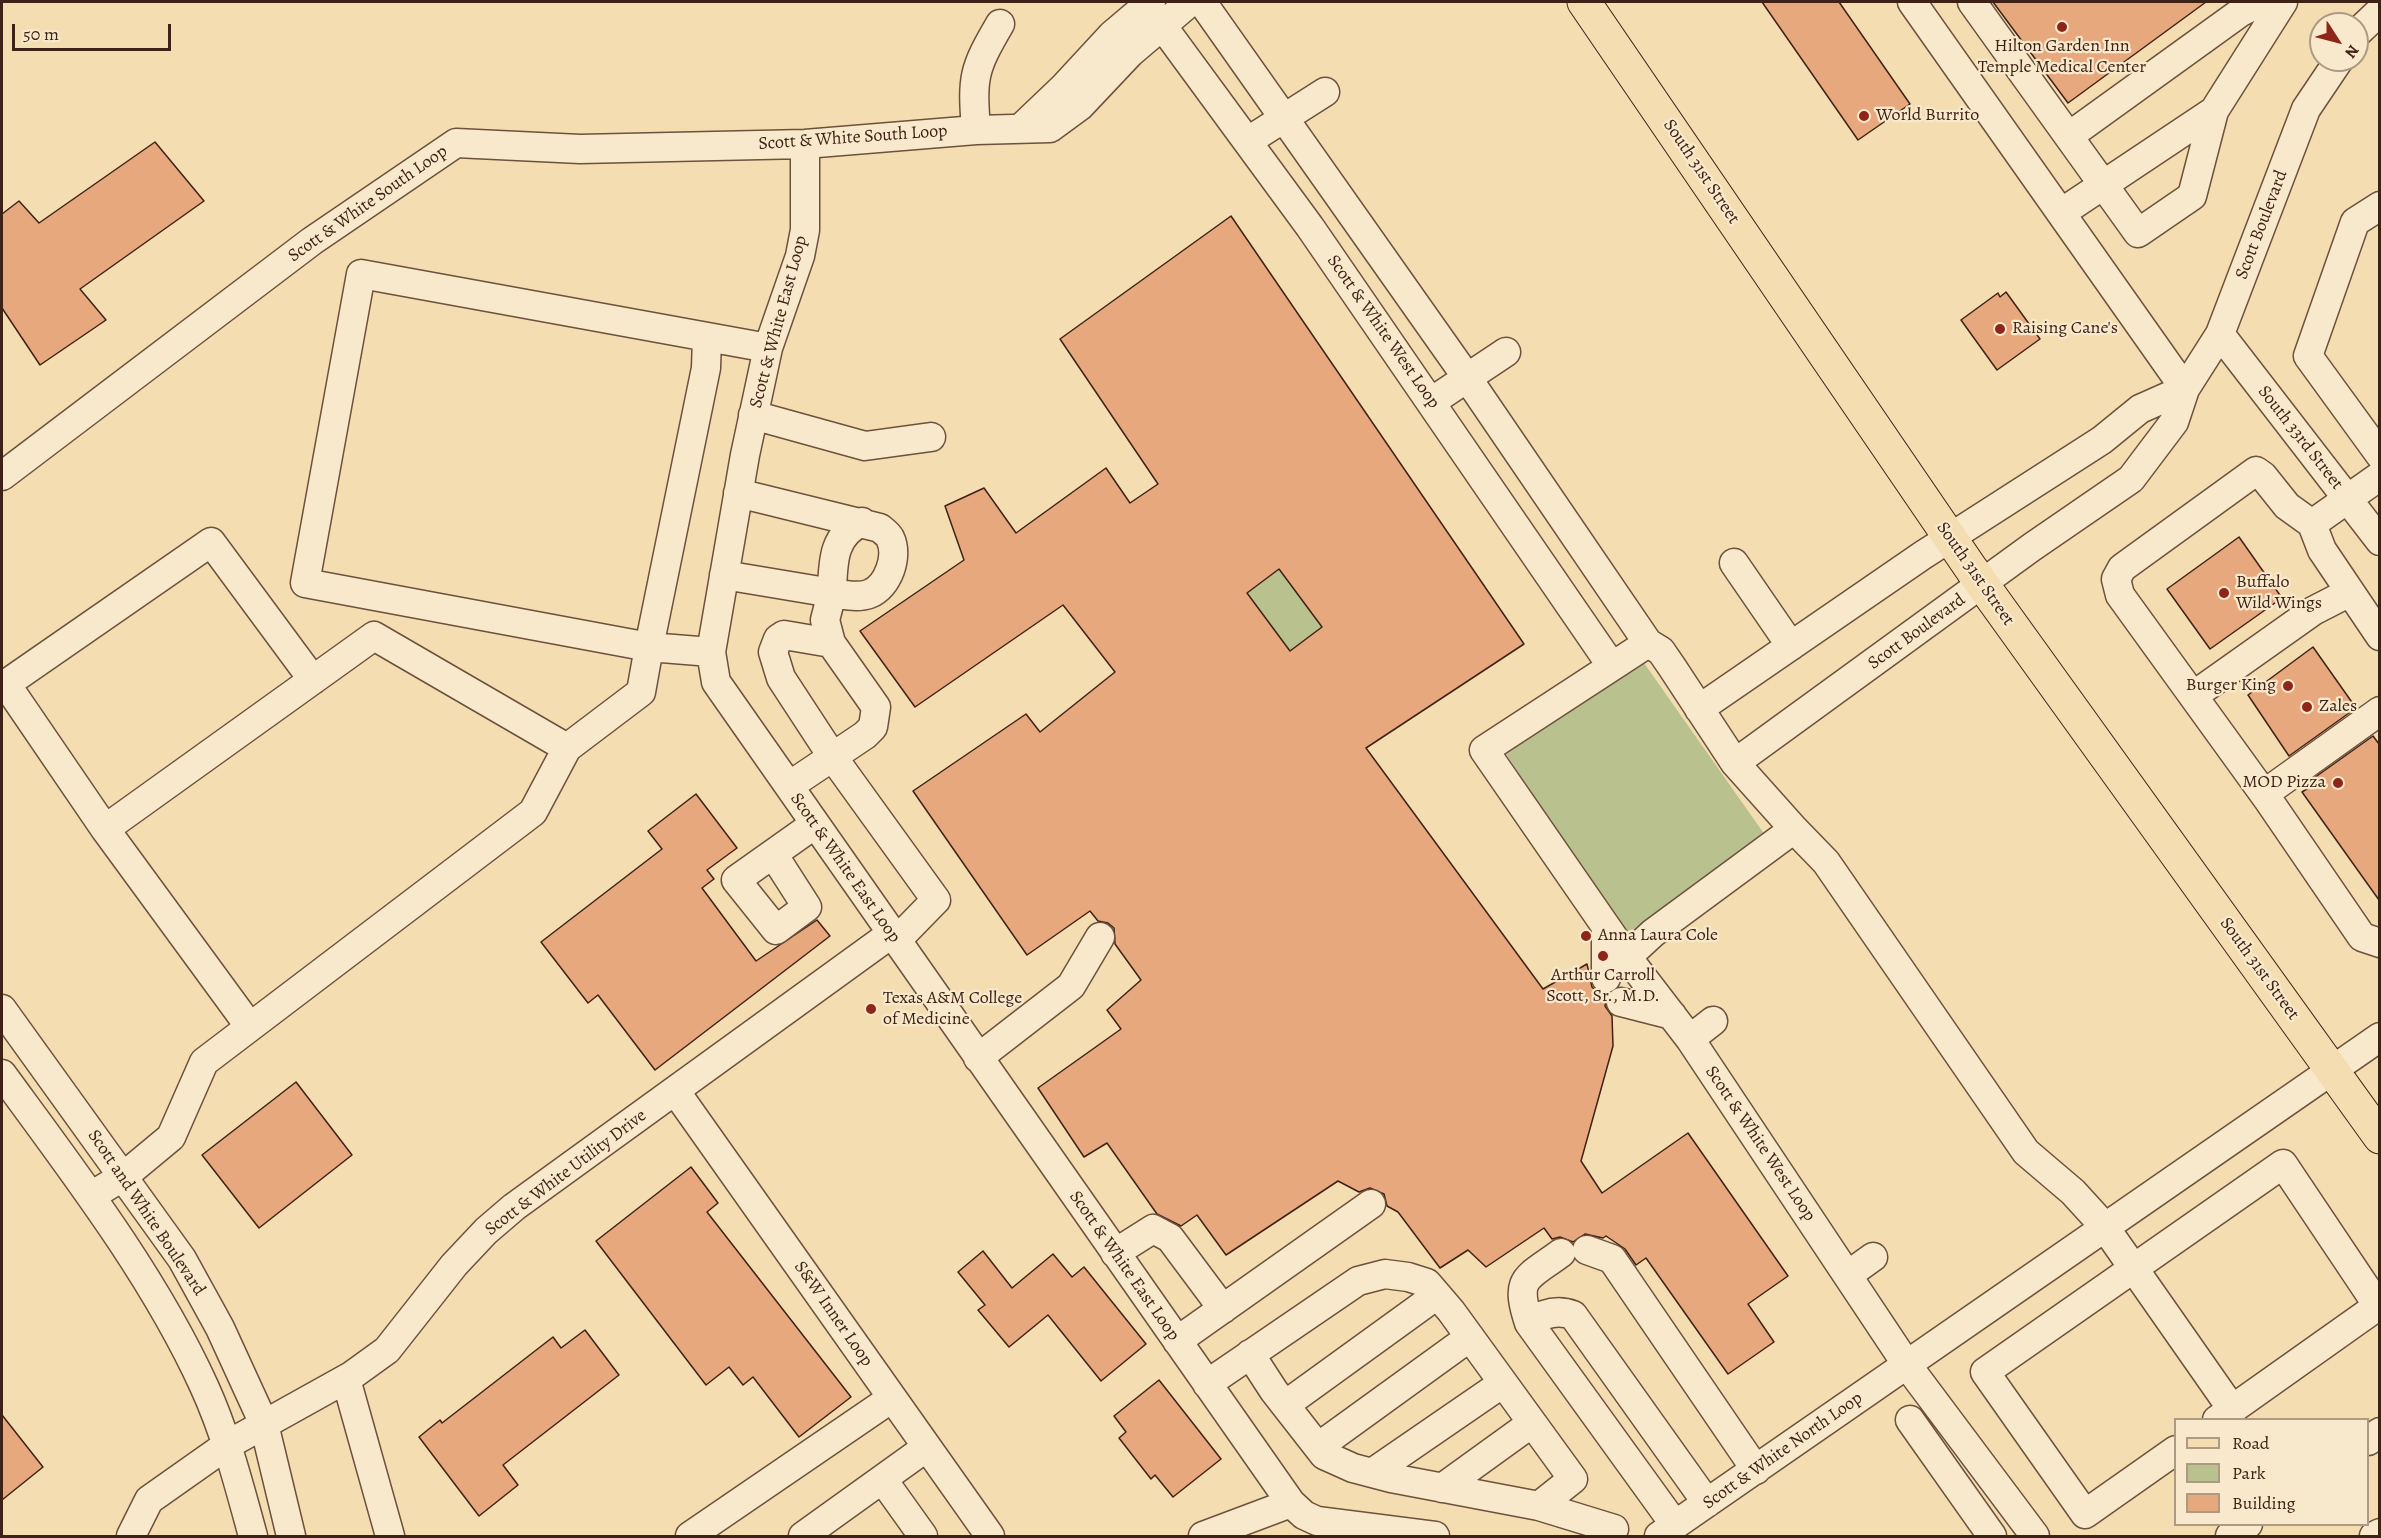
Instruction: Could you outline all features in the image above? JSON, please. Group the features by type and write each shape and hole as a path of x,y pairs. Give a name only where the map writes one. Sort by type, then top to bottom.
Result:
{"main road":[{"name":"South 31st Street","path":"1584,2 1983,585 2379,1137"}],"street":[{"name":"Scott & White South Loop","path":"2,476 312,241 456,143 580,149 805,144 1021,128 1063,88 1112,35 1153,11 1190,2"},
{"path":"1202,2 1468,378 1648,643 1661,651 1735,763 1794,830 1826,862 2026,1152 2073,1192 2104,1226 2132,1269 2225,1414 2378,1306 2283,1164 2132,1269 1985,1372 2085,1514 2174,1451"},
{"path":"1699,709 1923,555 2102,440 2140,409 2185,389 1912,2"},
{"path":"1972,2 2138,233 2192,196 2214,111 2283,2"},
{"path":"2069,136 2241,12 2259,3 2283,2"},
{"name":"Scott & White West Loop","path":"1153,11 1248,141 1431,402 1611,665 1484,750 1606,928 1690,1039 1907,1365 2035,1536"},
{"path":"976,130 972,85 980,58 1000,24"},
{"name":"Scott Boulevard","path":"1735,763 1983,585 2032,547 2131,478 2174,422 2185,389 2220,334 2306,109 2331,72"},
{"path":"1248,141 1325,92"},
{"path":"2061,213 2214,111"},
{"name":"Scott & White East Loop","path":"805,144 803,238 800,256 768,348 738,492 711,652 716,682 1291,1503 1317,1529"},
{"path":"2379,206 2355,222 2308,356 2379,455"},
{"path":"711,652 649,647 305,583 361,274 768,348"},
{"name":"South 33rd Street","path":"2220,334 2379,541"},
{"path":"91,1196 124,1176 171,1137 204,1062 533,812 567,748 641,692 706,368 707,337"},
{"path":"1431,402 1506,352"},
{"path":"753,416 865,446 931,437"},
{"path":"2379,636 2348,593 2322,550 2312,524 2287,506 2263,476 2256,471 2122,568 2116,579 2120,595 2264,794 2362,937 2379,944"},
{"path":"2312,524 2379,476"},
{"path":"724,575 849,596 869,594 880,588 892,568 893,550 890,537 880,528 738,492"},
{"path":"789,786 865,735 873,727 876,717 876,707 831,643 825,620 832,593 837,546 842,534 862,522"},
{"path":"250,1027 105,830 4,681 211,542 313,680"},
{"path":"1734,563 1791,646"},
{"path":"2193,696 2313,611 2348,593"},
{"path":"831,643 784,635 778,639 773,652 781,678 832,756"},
{"path":"105,830 374,636 567,748"},
{"path":"1611,665 1648,643"},
{"path":"2264,794 2379,711"},
{"name":"Scott & White Utility Drive","path":"131,1536 149,1500 227,1445 345,1379 387,1350 454,1265 514,1207 894,938 936,900 832,756"},
{"path":"773,854 815,824"},
{"path":"1627,957 1653,933 1794,830"},
{"path":"1606,978 1606,928 1653,933"},
{"path":"978,1058 1071,986 1100,937"},
{"path":"1621,1002 1672,1015"},
{"name":"Scott and White Boulevard","path":"2,1009 182,1259 220,1328 264,1424 291,1536"},
{"path":"1690,1039 1713,1021"},
{"name":"Scott & White North Loop","path":"1667,1531 2379,1037"},
{"name":"Scott and White Boulevard","path":"2,1074 91,1196 173,1328 204,1385 227,1445 253,1536"},
{"name":"S&W Inner Loop","path":"675,1092 990,1536"},
{"path":"1177,1341 1371,1204"},
{"path":"1115,1253 1153,1228 1170,1238 1223,1309"},
{"path":"1667,1531 1529,1323 1521,1298 1522,1287 1526,1279 1574,1252 1612,1259 1756,1470"},
{"path":"1848,1275 1873,1257"},
{"path":"1207,1384 1359,1281 1385,1274 1408,1277 1426,1283 1470,1336 1573,1479 1617,1533"},
{"path":"1285,1405 1437,1295"},
{"path":"1529,1323 1542,1314 1565,1312 1573,1315 1707,1503"},
{"path":"1318,1447 1470,1336"},
{"path":"1250,1354 1285,1405 1324,1455 1372,1473 1539,1506 1617,1533"},
{"path":"345,1379 390,1536"},
{"path":"1372,1473 1503,1383"},
{"path":"690,1536 892,1398"},
{"path":"1910,1420 1992,1536"},
{"path":"1442,1488 1532,1423"},
{"path":"803,1536 927,1447"},
{"path":"1539,1506 1573,1479"},
{"path":"883,1480 923,1536"},
{"path":"1203,1536 1291,1503"},
{"path":"2230,1536 2245,1526"},
{"path":"1317,1529 1435,1536"},
{"path":"2374,1536 2379,1533"}],"green space":[{"path":"1279,569 1322,627 1305,640 1333,708 1247,593"},
{"path":"1644,663 1765,835 1625,935 1506,754"}],"building":[{"path":"1762,2 1839,2 1910,104 1858,140"},
{"path":"1993,2 2206,2 2068,103"},
{"path":"155,142 204,201 80,289 106,320 40,365 2,308 2,214 19,201 39,223"},
{"path":"1231,216 1524,644 1366,748 1543,989 1587,964 1592,987 1598,993 1607,994 1605,1006 1612,1016 1613,1046 1581,1161 1602,1193 1688,1133 1788,1276 1748,1304 1774,1342 1728,1374 1646,1258 1636,1265 1625,1249 1606,1236 1603,1238 1585,1234 1573,1242 1560,1237 1552,1239 1544,1228 1486,1267 1468,1250 1440,1268 1398,1212 1387,1206 1384,1194 1370,1188 1359,1192 1338,1181 1226,1255 1197,1215 1181,1226 1157,1214 1107,1143 1084,1157 1038,1088 1121,1029 1107,1010 1141,980 1115,944 1114,928 1108,923 1098,921 1090,911 1027,955 913,791 1026,714 1040,732 1115,672 1063,605 915,707 860,631 964,560 945,506 984,488 1016,533 1106,468 1130,503 1158,484 1060,339","holes":["1279,569 1322,627 1290,651 1247,593"]},
{"name":"Raising Cane's","path":"2006,292 2040,339 1997,370 1961,320 1998,293 2000,297"},
{"name":"Buffalo Wild Wings","path":"2239,537 2282,598 2210,649 2167,589"},
{"path":"2313,647 2356,708 2289,756 2248,695"},
{"path":"2373,736 2379,744 2379,900 2302,792 2310,787 2307,783"},
{"path":"696,794 737,848 707,870 714,879 702,888 756,961 817,920 830,936 655,1070 598,995 588,1003 541,942 662,849 648,831"},
{"path":"296,1082 352,1155 259,1228 202,1155"},
{"path":"691,1167 718,1203 707,1212 851,1397 799,1437 753,1377 743,1385 729,1367 706,1385 596,1241"},
{"path":"983,1251 1012,1288 1053,1254 1072,1277 1084,1267 1146,1344 1101,1381 1048,1315 1009,1347 978,1310 985,1305 958,1272"},
{"path":"585,1330 619,1375 503,1465 518,1485 479,1516 419,1437 440,1420 442,1423 553,1337 561,1348"},
{"path":"1159,1380 1221,1459 1173,1497 1155,1475 1151,1479 1119,1438 1126,1432 1114,1416"},
{"path":"2,1415 43,1467 2,1500"}],"place":[{"name":"Hilton Garden Inn Temple Medical Center","path":"2062,27"},
{"name":"World Burrito","path":"1864,116"},
{"name":"Raising Cane's","path":"2000,329"},
{"name":"Buffalo Wild Wings","path":"2224,593"},
{"name":"Burger King","path":"2288,686"},
{"name":"Zales","path":"2307,707"},
{"name":"MOD Pizza","path":"2338,783"},
{"name":"Anna Laura Cole","path":"1586,936"},
{"name":"Arthur Carroll Scott, Sr., M.D.","path":"1603,956"},
{"name":"Texas A&M College of Medicine","path":"871,1009"}]}
